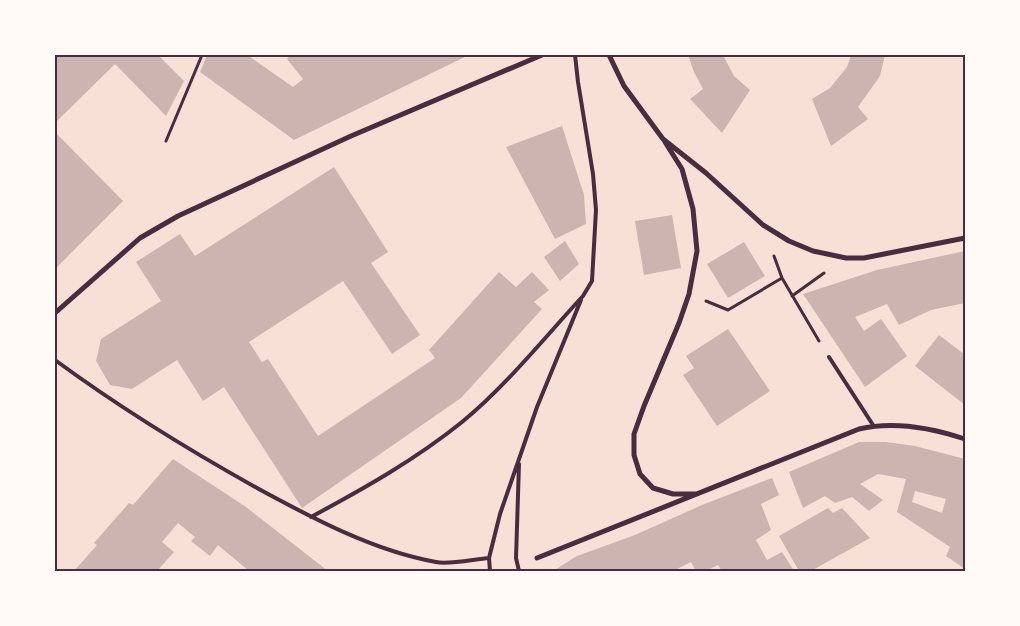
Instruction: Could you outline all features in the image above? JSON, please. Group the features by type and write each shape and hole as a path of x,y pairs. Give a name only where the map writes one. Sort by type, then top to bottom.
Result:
{"street":[{"path":"55,313 140,238 178,216 351,136 542,55"},
{"path":"608,55 624,86 663,139 682,170 693,208 697,251 680,323 634,434 634,455 640,474 653,488 673,494 700,494"},
{"path":"663,139 706,173 763,225 789,241 813,251 846,258 864,258 965,238"},
{"path":"537,558 859,429 895,425 950,434 965,439"}],"lane":[{"path":"490,571 489,558 500,514 537,407 583,296 592,281 596,210 593,174 578,82 576,55"},
{"path":"311,517 416,457 462,422 489,398 583,296"},
{"path":"829,358 874,426"},
{"path":"55,360 132,413 209,462 311,517 390,550 438,563 489,558"},
{"path":"519,459 516,558 519,571"}],"path":[{"path":"166,140 202,55"},
{"path":"792,296 846,258"},
{"path":"688,294 728,310 782,278"},
{"path":"785,284 814,332"}],"building":[{"path":"55,55 158,55 184,81 166,116 115,64 55,123"},
{"path":"207,55 247,55 293,87 303,79 287,59 290,55 469,55 294,140 200,72"},
{"path":"688,55 723,55 734,76 750,90 722,133 690,99 703,89"},
{"path":"851,55 885,55 880,76 858,107 868,119 831,146 812,99 830,88 847,67"},
{"path":"562,126 584,195 586,224 555,239 506,147"},
{"path":"55,132 123,201 55,269"},
{"path":"334,167 388,252 371,263 420,335 392,354 343,281 249,342 262,362 268,359 318,436 435,358 429,350 499,272 516,287 532,272 549,290 534,302 542,309 461,398 302,508 224,387 203,401 177,360 132,389 110,385 96,361 101,339 161,301 136,262 180,234 195,256"},
{"path":"672,215 681,268 644,275 635,221"},
{"path":"565,241 579,264 560,281 544,257"},
{"path":"744,242 765,276 728,298 707,264"},
{"path":"965,251 965,303 931,310 899,325 887,304 855,317 864,331 881,319 907,356 865,387 803,294 877,270"},
{"path":"728,329 770,391 717,426 683,375 694,368 686,356"},
{"path":"939,335 965,353 965,405 915,366"},
{"path":"859,442 886,442 915,446 965,459 965,569 946,556 950,547 897,512 906,479 878,474 860,484 883,500 869,511 852,497 835,503 825,496 803,508 789,472","holes":["915,491 946,499 942,513 912,502"]},
{"path":"173,459 246,507 328,571 249,571 218,545 210,556 191,541 195,537 178,523 162,542 174,552 157,571 74,571 97,545 94,543 129,503 133,505"},
{"path":"772,478 779,495 761,504 771,530 756,540 767,560 782,552 794,571 722,571 718,565 706,571 696,571 691,562 673,571 553,571 577,556 635,535 702,505"},
{"path":"828,508 833,513 842,508 870,538 811,571 799,571 779,536"}]}
